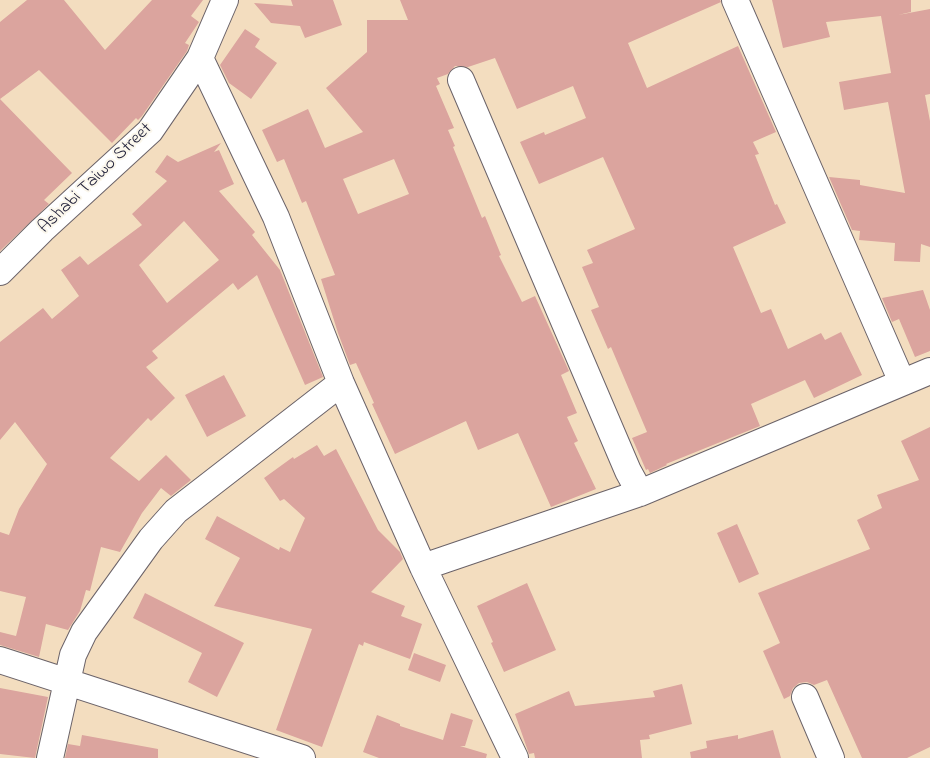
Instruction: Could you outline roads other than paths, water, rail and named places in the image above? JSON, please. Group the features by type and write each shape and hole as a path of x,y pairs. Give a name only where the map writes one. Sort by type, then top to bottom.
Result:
{"street":[{"name":"Ashabi Taiwo Street","path":"0,272 42,230 150,131 200,58 224,0"},
{"path":"735,0 902,382"},
{"path":"200,58 276,217 341,383 423,567 516,758"},
{"path":"461,80 628,471 640,493"},
{"path":"423,567 640,493 930,371"},
{"path":"50,758 73,655 84,632 151,539 176,511 341,383"},
{"path":"0,660 302,758"},
{"path":"805,698 831,758"}]}
